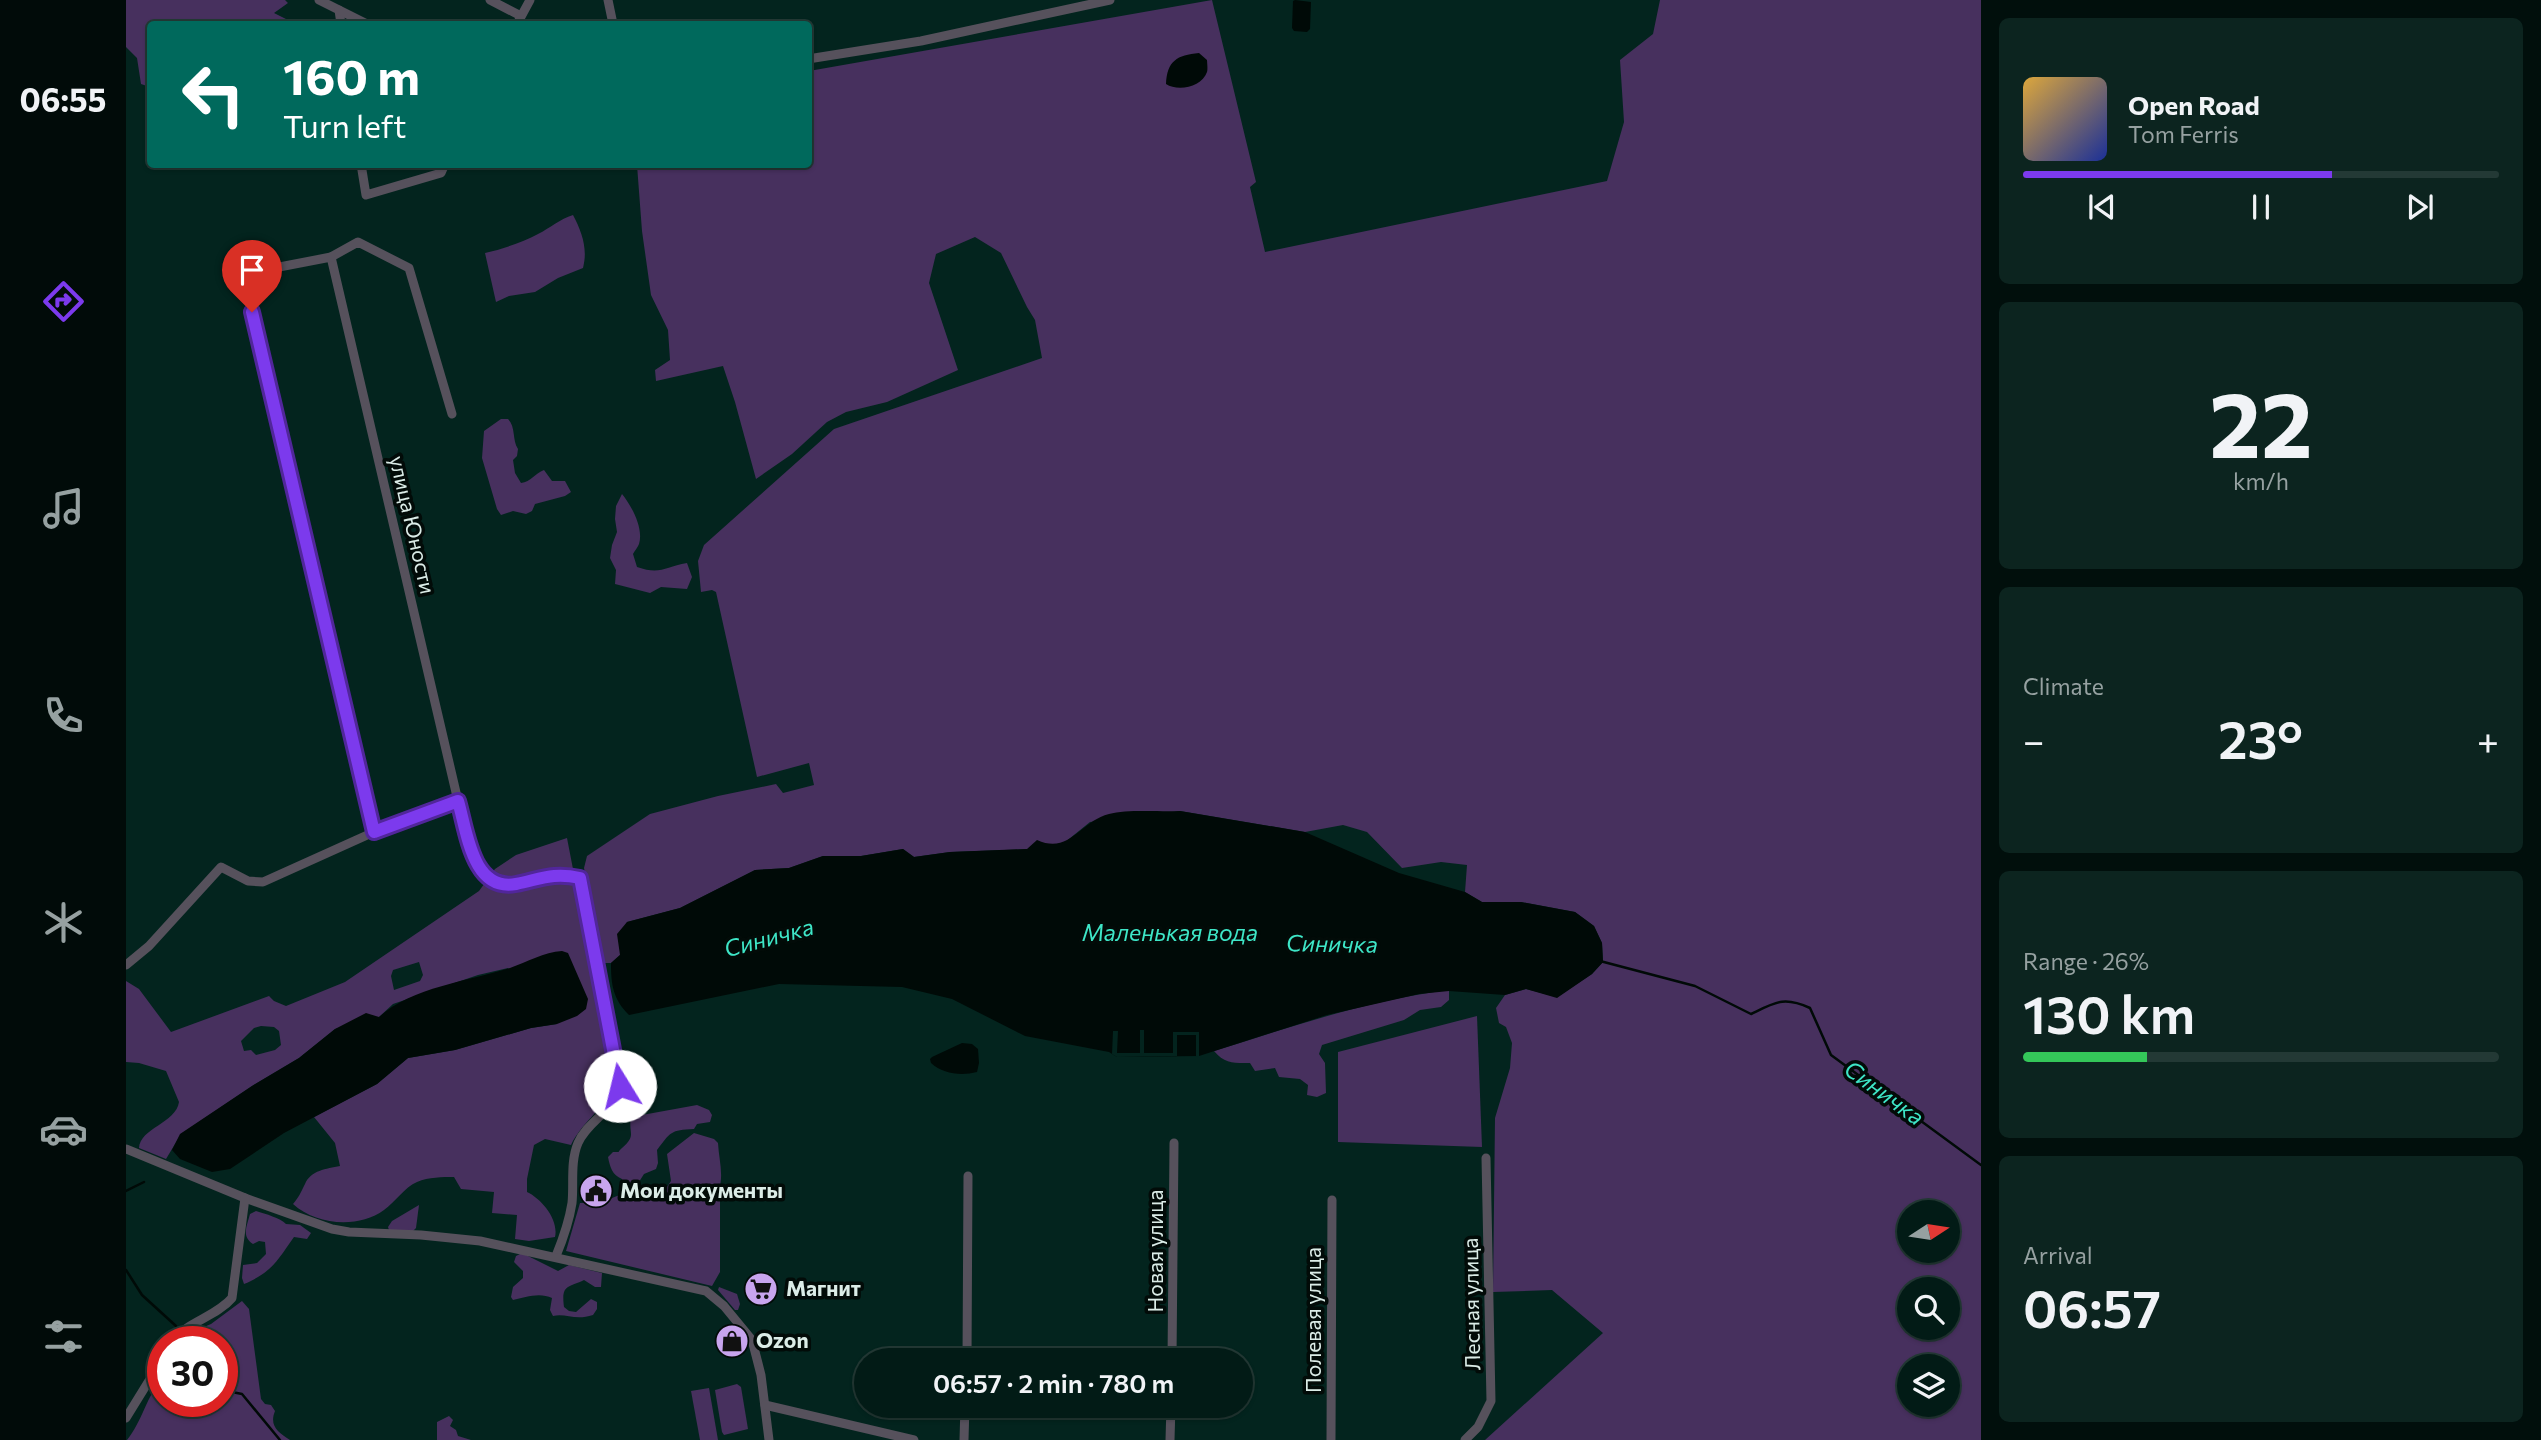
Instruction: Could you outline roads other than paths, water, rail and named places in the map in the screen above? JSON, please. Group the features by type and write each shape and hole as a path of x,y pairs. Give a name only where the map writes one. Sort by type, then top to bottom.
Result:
{"street":[{"path":"319,0 361,21"},
{"path":"490,0 519,20 530,0"},
{"path":"608,0 612,21"},
{"path":"812,58 921,41 1110,0"},
{"path":"339,10 341,21"},
{"path":"362,168 366,195 441,173 443,168"},
{"path":"374,832 246,286 253,272 331,257 358,242 410,268 452,414"},
{"name":"улица Юности","path":"331,257 458,801 476,864 489,880 514,885 533,878 551,876 580,878 620,1086 614,1102 587,1129 578,1143 573,1159 571,1207 566,1231 556,1256"},
{"path":"126,965 149,946 221,867 248,881 262,882 374,832 458,801"},
{"name":"Новая улица","path":"1172,1348 1174,1143"},
{"path":"126,1149 245,1198 332,1229 480,1241 691,1287 710,1294 752,1340 761,1375 769,1440"},
{"name":"Лесная улица","path":"1465,1440 1478,1427 1491,1401 1486,1158"},
{"path":"967,1348 968,1176"},
{"path":"193,1326 223,1308 232,1298 245,1198"},
{"name":"Полевая улица","path":"1331,1440 1332,1200"},
{"path":"126,1418 147,1384"},
{"path":"765,1405 914,1440"},
{"path":"964,1440 965,1418"},
{"path":"1170,1440 1171,1418"}],"water":[{"path":"1295,0 1311,2 1310,29 1307,32 1294,31 1292,28"},
{"path":"1199,53 1207,60 1207,72 1200,81 1183,88 1166,84 1168,70 1175,61 1185,55"},
{"name":"Маленькая вода","path":"1180,811 1305,832 1399,873 1465,892 1482,902 1521,902 1575,912 1594,926 1602,943 1603,962 1592,974 1557,998 1526,989 1505,995 1449,991 1419,994 1327,1015 1199,1056 1117,1057 1109,1052 1025,1036 952,999 902,987 779,984 629,1015 619,1003 614,991 611,963 620,955 617,934 627,922 680,908 755,870 789,868 823,856 861,856 903,849 914,857 950,852 1027,849 1037,840 1058,843 1067,840 1090,823 1116,812"},
{"path":"562,951 568,953 588,999 586,1009 577,1016 557,1024 531,1028 455,1050 408,1058 377,1084 284,1133 230,1169 212,1172 180,1159 172,1150 180,1134 299,1058 335,1029 366,1013 379,1017 392,1007 424,992"},
{"path":"962,1043 972,1044 978,1049 977,1072 952,1073 931,1063 932,1057"}],"waterway":[{"name":"Синичка","path":"1600,961 1695,986 1751,1014 1786,1001 1810,1008 1831,1055 1981,1165"},
{"name":"Синичка","path":"126,1191 144,1182"},
{"path":"126,1270 142,1295 176,1326"},
{"path":"238,1393 242,1394 280,1440"}],"place":[{"name":"Мои документы","path":"596,1191"},
{"name":"Магнит","path":"761,1289"},
{"name":"Ozon","path":"732,1341"}]}
